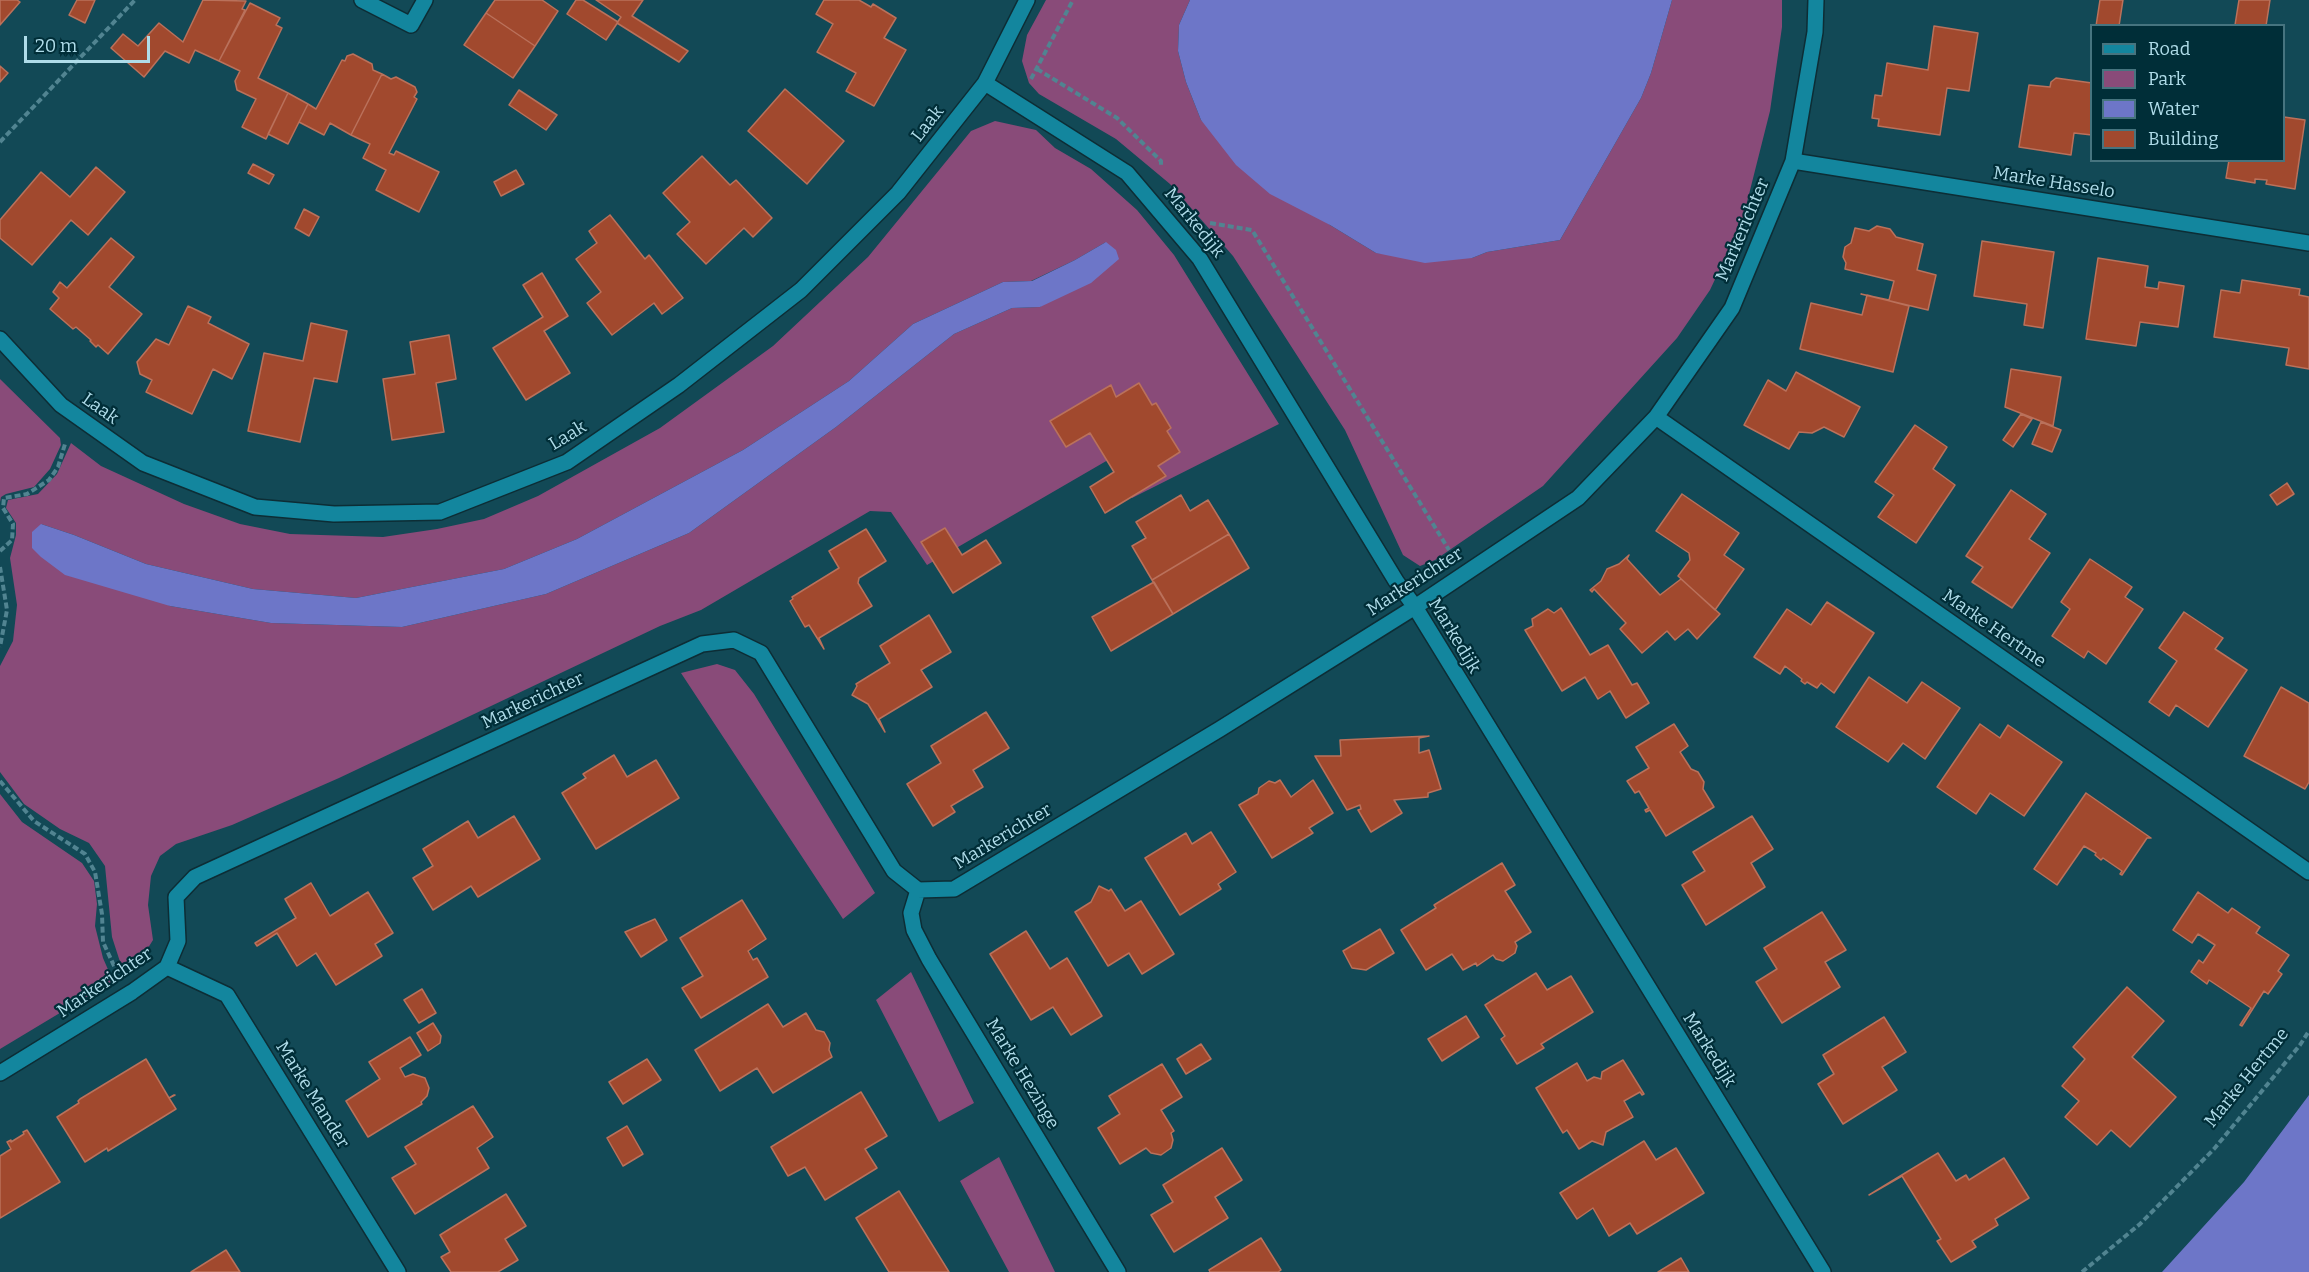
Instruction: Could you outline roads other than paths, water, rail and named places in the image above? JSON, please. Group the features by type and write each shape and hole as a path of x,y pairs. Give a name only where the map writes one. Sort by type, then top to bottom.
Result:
{"street":[{"path":"362,0 411,25 425,0"},
{"name":"Laak","path":"0,339 61,405 143,463 255,507 334,514 440,512 567,462 679,385 801,290 898,193 985,83 1027,0"},
{"name":"Markerichter","path":"0,1073 132,992 167,966 178,941 176,897 195,877 702,644 734,640 761,653 894,871 918,890 954,889 1220,729 1414,607 1578,498 1656,417 1732,308 1793,161 1815,32 1816,0"},
{"name":"Markedijk","path":"985,83 1127,173 1200,259 1396,581 1824,1272"},
{"name":"Marke Hasselo","path":"1793,161 2309,243"},
{"name":"Marke Hertme","path":"1656,417 2309,872"},
{"name":"Marke Hezinge","path":"918,890 911,913 914,930 1119,1272"},
{"name":"Marke Mander","path":"167,966 227,994 398,1272"}],"water":[{"path":"1190,0 1672,0 1651,73 1641,98 1560,240 1487,252 1472,258 1425,263 1376,253 1330,225 1270,194 1236,165 1201,120 1186,82 1178,51 1179,25"},
{"path":"1106,242 1116,250 1119,259 1091,283 1040,307 1012,308 954,334 836,427 689,533 546,594 402,627 271,623 170,606 65,575 32,548 32,532 41,524 146,564 253,589 356,598 504,569 577,539 743,450 849,381 913,324 1003,282 1032,281"},
{"path":"2309,1095 2309,1272 2162,1272 2244,1182"}]}
